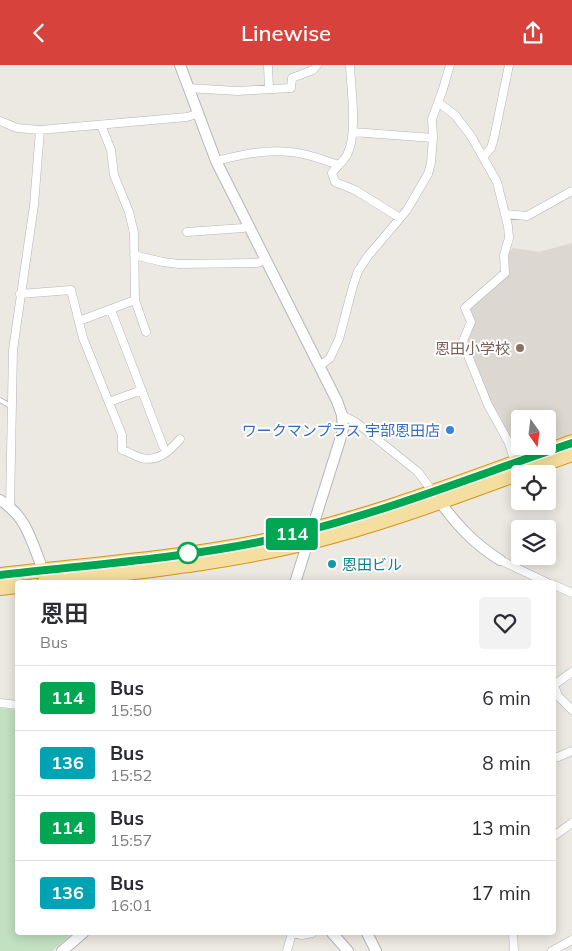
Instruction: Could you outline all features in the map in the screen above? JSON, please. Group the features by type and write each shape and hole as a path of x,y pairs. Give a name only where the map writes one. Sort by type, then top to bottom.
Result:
{"highway":[{"path":"46,579 259,542 313,529 436,497 515,462 572,443"},
{"path":"0,575 46,579 211,562 308,543 436,497 572,454"},
{"path":"0,588 15,586"}],"street":[{"path":"180,65 216,161 320,366 342,415 340,440 296,580"},
{"path":"268,65 269,89"},
{"path":"188,88 237,91 291,88 292,78 313,70 317,65"},
{"path":"350,65 352,143 347,155 332,173 335,182 355,190 400,218"},
{"path":"320,366 330,357 339,339 358,271 417,196 428,173 432,163 432,119 439,103 450,65"},
{"path":"483,157 491,148 494,138 509,65"},
{"path":"439,103 455,115 471,136 497,182 506,213 509,238 504,255 505,273 465,307 471,322 463,341 488,405 509,443 515,462"},
{"path":"0,121 17,128 40,130 187,117 197,114"},
{"path":"101,125 111,150 114,175 130,212 134,233 135,300 146,332"},
{"path":"10,507 13,350 34,205 40,130"},
{"path":"353,132 433,138"},
{"path":"216,161 257,152 276,151 306,155 339,165"},
{"path":"506,213 527,216 572,191"},
{"path":"187,232 243,228 248,226"},
{"path":"134,255 163,263 179,264 257,263 265,260"},
{"path":"20,294 71,290 83,338 122,435 122,450 141,458 152,459 163,456 180,439"},
{"path":"79,321 135,300"},
{"path":"111,309 163,446"},
{"path":"109,402 142,390"},
{"path":"342,415 357,423 418,472 452,520 479,547 500,560 542,580"},
{"path":"0,501 10,507 22,519 46,579"},
{"path":"556,586 572,593"},
{"path":"556,683 572,671"},
{"path":"556,690 558,696 572,710"},
{"path":"0,703 15,705"},
{"path":"556,757 572,751"},
{"path":"556,835 572,823"},
{"path":"62,951 81,935"},
{"path":"288,951 291,935"},
{"path":"334,935 348,951"},
{"path":"368,935 376,951"},
{"path":"512,935 514,951"},
{"path":"552,951 572,940"}],"lane":[{"path":"0,400 12,407"}],"shaded area":[{"name":"恩田小学校","path":"572,243 572,433 556,439 556,410 511,410 511,441 491,405 471,357 466,338 475,323 468,306 508,274 509,253 513,248 539,252"}],"green space":[{"path":"0,708 15,710 15,935 71,935 52,951 0,951"}],"bus line":[{"name":"114","path":"0,575 168,556 259,542 313,529 385,508 572,443"}],"place":[{"name":"恩田小学校","path":"520,348"},
{"name":"ワークマンプラス 宇部恩田店","path":"450,430"},
{"name":"恩田ビル","path":"332,564"}]}
